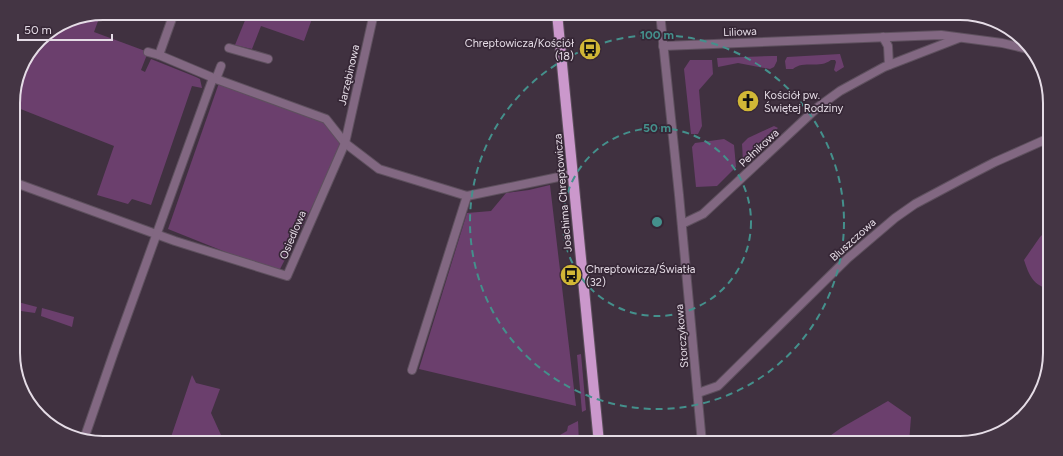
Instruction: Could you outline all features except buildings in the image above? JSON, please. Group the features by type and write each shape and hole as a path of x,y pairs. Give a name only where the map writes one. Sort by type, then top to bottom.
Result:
{"main road":[{"name":"Joachima Chreptowicza","path":"559,20 598,436"}],"street":[{"path":"158,55 171,20"},
{"name":"Jarzębinowa","path":"345,143 372,20"},
{"name":"Storczykowa","path":"661,20 682,224 701,436"},
{"name":"Liliowa","path":"664,46 941,35 1002,43 1022,48"},
{"path":"884,37 888,46 889,65"},
{"name":"Pełnikowa","path":"682,224 703,214 813,112 840,90 889,65 959,38"},
{"path":"229,48 268,59"},
{"path":"148,52 215,79 326,119 345,143 379,169 468,196 573,174"},
{"path":"86,434 157,234 221,66"},
{"name":"Bluszczowa","path":"698,394 718,386 848,258 895,218 915,204 994,162 1043,141"},
{"name":"Osiedlowa","path":"20,185 175,241 287,276 345,143"},
{"path":"412,370 468,196"}],"shaded area":[{"path":"98,20 94,32 148,52 141,70 145,72 151,59 200,79 202,88 192,86 151,205 132,199 128,204 97,195 114,146 20,109 23,82 26,71 34,57 44,44 71,26"},
{"path":"245,20 312,20 304,41 261,26 252,49 235,45"},
{"path":"840,54 844,67 836,72 834,70 835,60 822,64 802,65 793,69 786,69 785,61 787,57"},
{"path":"777,56 777,61 774,67 770,69 738,63 718,67 717,58"},
{"path":"690,60 712,60 713,74 699,90 702,126 698,134 691,134 684,69"},
{"path":"219,83 326,119 345,143 278,273 168,229"},
{"path":"774,126 778,128 743,161 742,144 748,138"},
{"path":"724,139 734,145 736,167 717,186 696,187 692,147 695,143"},
{"path":"550,185 576,406 419,369 467,213 491,211 506,193"},
{"path":"1043,234 1043,287 1032,279 1024,260"},
{"path":"20,303 37,307 35,313 20,311"},
{"path":"42,308 74,317 72,327 41,316"},
{"path":"581,354 586,410 582,412 577,355"},
{"path":"192,375 196,383 220,389 211,413 221,436 171,436"},
{"path":"888,401 911,417 910,436 830,436"},
{"path":"578,421 579,436 560,436 567,431 568,426"}],"place":[{"name":"Chreptowicza/Kościół (18)","path":"590,49"},
{"name":"Kościół pw. Świętej Rodziny","path":"748,101"},
{"name":"Chreptowicza/Światła (32)","path":"571,275"}]}
